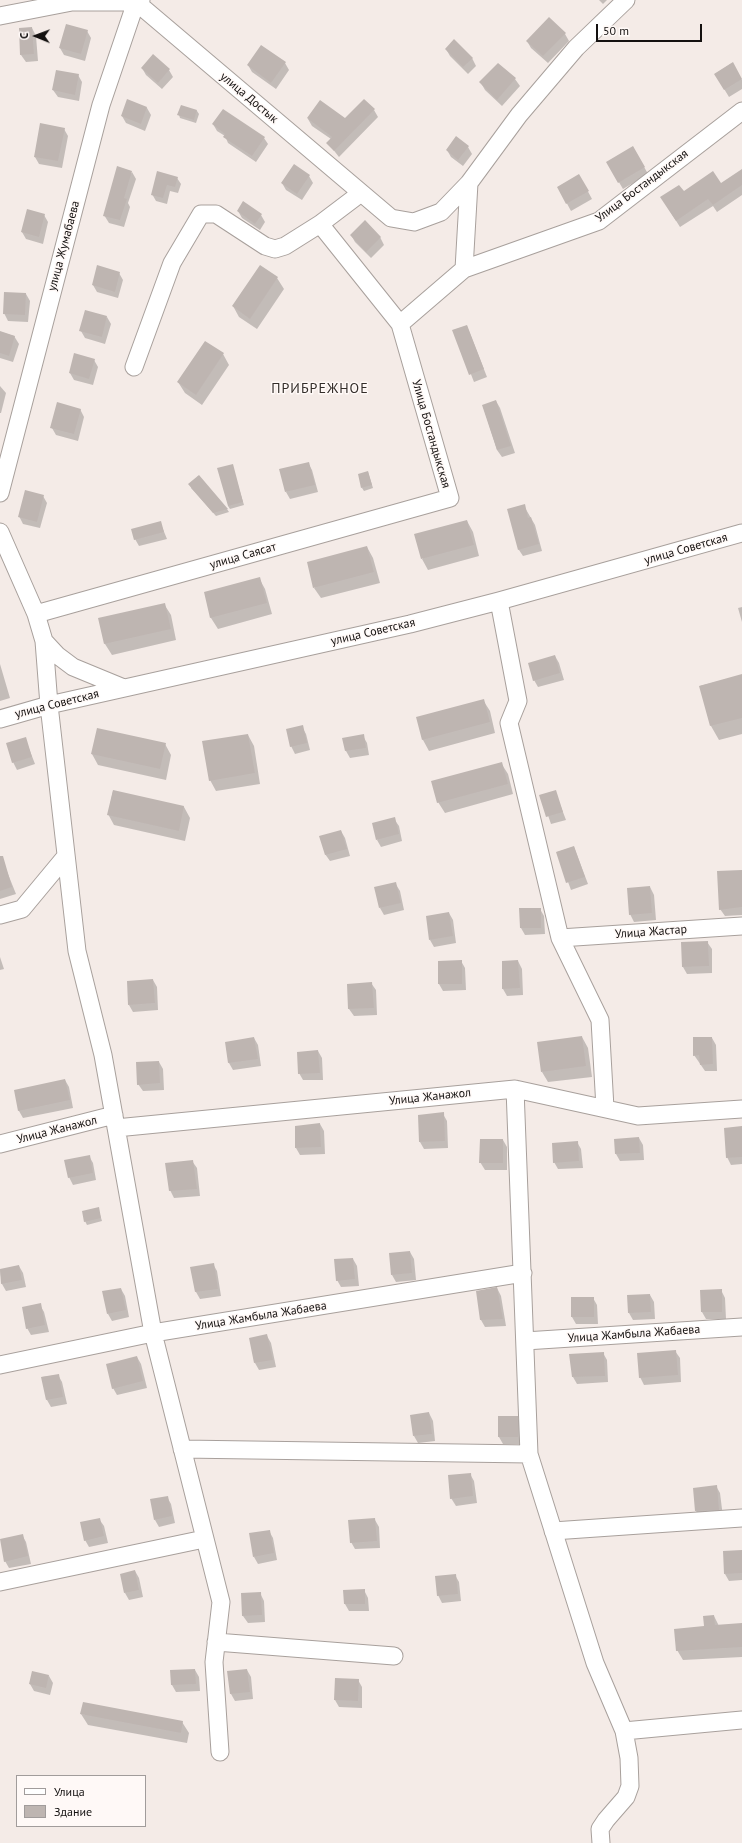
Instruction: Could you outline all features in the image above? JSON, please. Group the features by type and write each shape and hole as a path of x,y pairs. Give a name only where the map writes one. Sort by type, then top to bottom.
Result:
{"street":[{"path":"134,367 172,263 201,214 216,214 265,246 275,249 286,246 320,224 361,194 391,218 414,222 441,212 469,183 523,109 576,48 626,0"},
{"path":"0,16 72,1 138,1"},
{"name":"улица Достык","path":"138,1 361,194"},
{"name":"улица Жумабаева","path":"0,493 101,105 138,1"},
{"name":"Улица Бостандыкская","path":"400,324 464,269 599,221 742,111"},
{"path":"464,269 469,183"},
{"name":"Улица Бостандыкская","path":"320,224 400,324 450,498"},
{"name":"улица Саясат","path":"36,614 450,498"},
{"path":"0,532 36,614 44,641 49,705 77,951 103,1055 153,1333 220,1602 214,1662 220,1752"},
{"name":"улица Советская","path":"0,719 49,705 402,626 499,601 742,532"},
{"path":"499,601 518,701 509,723 560,938 600,1020 605,1108"},
{"path":"44,641 57,655 73,666 124,688"},
{"path":"0,915 22,909 66,856"},
{"name":"Улица Жастар","path":"560,938 742,926"},
{"path":"515,1089 529,1454 595,1663 624,1731 629,1758 630,1786 626,1797 600,1829 600,1843"},
{"name":"Улица Жанажол","path":"0,1144 115,1121 515,1089 638,1116 742,1109"},
{"name":"Улица Жамбыла Жабаева","path":"0,1364 153,1333 523,1273"},
{"name":"Улица Жамбыла Жабаева","path":"525,1341 742,1327"},
{"path":"182,1449 529,1454"},
{"path":"553,1531 742,1518"},
{"path":"0,1582 204,1539"},
{"path":"216,1642 394,1656"},
{"path":"624,1731 742,1720"}],"building":[{"path":"549,17 566,33 543,56 526,41"},
{"path":"66,24 88,30 81,54 59,48"},
{"path":"32,27 34,54 20,55 19,28"},
{"path":"454,39 473,58 463,67 445,49"},
{"path":"261,45 286,62 271,83 247,65"},
{"path":"153,54 170,69 158,83 141,68"},
{"path":"733,62 742,79 724,90 714,74"},
{"path":"498,63 516,78 497,100 479,82"},
{"path":"56,70 79,74 75,95 52,90"},
{"path":"127,99 147,107 141,124 121,116"},
{"path":"364,99 375,109 334,151 326,143 332,137 307,118 320,100 345,118"},
{"path":"181,105 197,110 194,120 177,115"},
{"path":"223,109 265,137 252,156 223,137 225,134 212,124"},
{"path":"40,123 65,128 58,161 34,157"},
{"path":"456,136 469,146 458,160 446,150"},
{"path":"633,146 645,167 618,183 606,162"},
{"path":"294,164 310,175 297,194 281,183"},
{"path":"117,166 132,171 124,198 127,199 120,220 103,216"},
{"path":"742,169 742,185 713,205 708,199 676,221 660,197 679,185 684,191 713,171 721,183"},
{"path":"157,171 178,177 175,187 167,185 163,198 151,195"},
{"path":"579,174 589,191 566,204 557,187"},
{"path":"243,201 262,214 255,224 237,211"},
{"path":"27,209 45,214 39,237 21,232"},
{"path":"365,220 381,237 366,252 350,235"},
{"path":"97,265 120,272 115,292 92,285"},
{"path":"260,265 278,277 250,319 232,306"},
{"path":"4,292 26,293 25,315 3,314"},
{"path":"85,310 107,316 102,337 79,331"},
{"path":"467,325 484,369 469,375 452,330"},
{"path":"0,331 15,336 9,356 0,353"},
{"path":"205,341 224,353 196,395 177,382"},
{"path":"74,353 95,359 89,379 69,373"},
{"path":"496,400 511,446 497,450 482,405"},
{"path":"57,402 81,409 74,434 50,428"},
{"path":"309,462 315,485 285,492 279,469"},
{"path":"233,464 243,502 228,506 217,468"},
{"path":"368,471 372,485 361,488 358,474"},
{"path":"199,475 228,509 213,513 188,484"},
{"path":"25,490 44,495 37,522 18,517"},
{"path":"525,504 528,518 531,517 539,544 518,550 507,509"},
{"path":"467,520 474,545 421,559 414,534"},
{"path":"161,521 164,532 134,540 131,529"},
{"path":"367,546 374,572 313,588 307,562"},
{"path":"260,577 267,603 210,618 204,592"},
{"path":"165,603 171,629 104,644 98,618"},
{"path":"555,655 560,673 533,681 528,663"},
{"path":"742,674 742,718 710,726 699,686"},
{"path":"484,699 490,722 422,740 416,717"},
{"path":"303,725 307,743 290,747 286,729"},
{"path":"97,728 166,743 160,769 91,754"},
{"path":"248,734 255,773 209,781 202,741"},
{"path":"364,734 366,748 345,751 342,738"},
{"path":"26,737 32,757 12,763 6,743"},
{"path":"502,762 508,784 437,803 431,781"},
{"path":"113,790 184,806 179,831 107,815"},
{"path":"556,790 563,812 546,817 539,795"},
{"path":"395,817 399,834 376,840 372,823"},
{"path":"341,830 347,849 325,855 319,836"},
{"path":"574,846 585,877 566,883 556,852"},
{"path":"0,856 3,856 12,887 0,891"},
{"path":"742,870 742,907 719,910 717,871"},
{"path":"396,882 401,903 379,908 374,887"},
{"path":"650,886 652,913 629,915 627,888"},
{"path":"519,908 541,908 541,928 520,928"},
{"path":"449,912 453,936 429,940 426,916"},
{"path":"708,941 709,966 682,967 681,942"},
{"path":"462,960 462,984 438,984 438,961"},
{"path":"518,960 520,988 502,989 502,961"},
{"path":"153,979 155,1003 128,1005 127,981"},
{"path":"372,982 374,1008 348,1009 347,984"},
{"path":"582,1036 586,1066 541,1072 537,1042"},
{"path":"254,1037 258,1059 228,1063 225,1042"},
{"path":"693,1037 712,1037 713,1064 700,1065 699,1055 693,1056"},
{"path":"318,1050 320,1073 298,1074 297,1052"},
{"path":"159,1061 160,1083 137,1085 136,1062"},
{"path":"65,1079 70,1100 18,1111 14,1090"},
{"path":"444,1112 445,1141 419,1142 418,1115"},
{"path":"320,1123 321,1147 295,1148 295,1126"},
{"path":"742,1126 742,1157 726,1158 724,1128"},
{"path":"639,1137 640,1153 615,1154 614,1139"},
{"path":"480,1139 503,1139 503,1163 479,1163"},
{"path":"578,1141 579,1161 553,1163 552,1143"},
{"path":"90,1155 93,1173 68,1178 64,1160"},
{"path":"193,1160 197,1189 169,1191 165,1163"},
{"path":"99,1207 101,1218 84,1222 82,1211"},
{"path":"410,1251 412,1273 391,1275 389,1253"},
{"path":"353,1258 355,1279 336,1281 334,1259"},
{"path":"214,1263 218,1289 195,1292 190,1267"},
{"path":"19,1265 22,1280 1,1284 0,1269"},
{"path":"497,1287 503,1319 480,1320 476,1291"},
{"path":"121,1288 126,1310 107,1314 102,1291"},
{"path":"722,1289 722,1312 701,1312 700,1290"},
{"path":"650,1294 651,1312 628,1313 627,1295"},
{"path":"571,1297 594,1297 594,1317 571,1317"},
{"path":"41,1303 45,1325 26,1329 22,1307"},
{"path":"267,1334 273,1360 254,1363 249,1338"},
{"path":"676,1350 678,1375 639,1378 637,1353"},
{"path":"604,1352 605,1376 572,1377 569,1354"},
{"path":"137,1356 143,1381 112,1389 106,1364"},
{"path":"59,1374 63,1397 46,1400 41,1377"},
{"path":"429,1412 432,1434 413,1436 410,1415"},
{"path":"498,1416 518,1416 518,1437 498,1437"},
{"path":"471,1473 473,1496 450,1499 448,1475"},
{"path":"717,1485 719,1510 695,1511 693,1488"},
{"path":"168,1496 172,1516 154,1520 150,1499"},
{"path":"100,1518 104,1536 84,1541 80,1522"},
{"path":"375,1518 377,1541 350,1543 348,1520"},
{"path":"270,1530 274,1553 253,1557 249,1533"},
{"path":"23,1534 28,1556 4,1562 0,1539"},
{"path":"742,1550 742,1573 724,1574 723,1551"},
{"path":"135,1570 139,1590 124,1593 120,1574"},
{"path":"456,1574 458,1594 437,1596 435,1576"},
{"path":"365,1589 365,1604 344,1604 343,1590"},
{"path":"261,1592 262,1615 242,1616 241,1593"},
{"path":"714,1615 715,1625 742,1623 742,1647 676,1651 674,1629 704,1626 703,1616"},
{"path":"195,1669 196,1684 171,1685 170,1670"},
{"path":"247,1669 250,1692 230,1694 227,1671"},
{"path":"32,1671 49,1675 46,1688 29,1684"},
{"path":"335,1678 359,1679 358,1701 334,1700"},
{"path":"83,1702 183,1721 181,1733 80,1714"}],"district":[{"name":"ПРИБРЕЖНОЕ","path":"320,389"}]}
